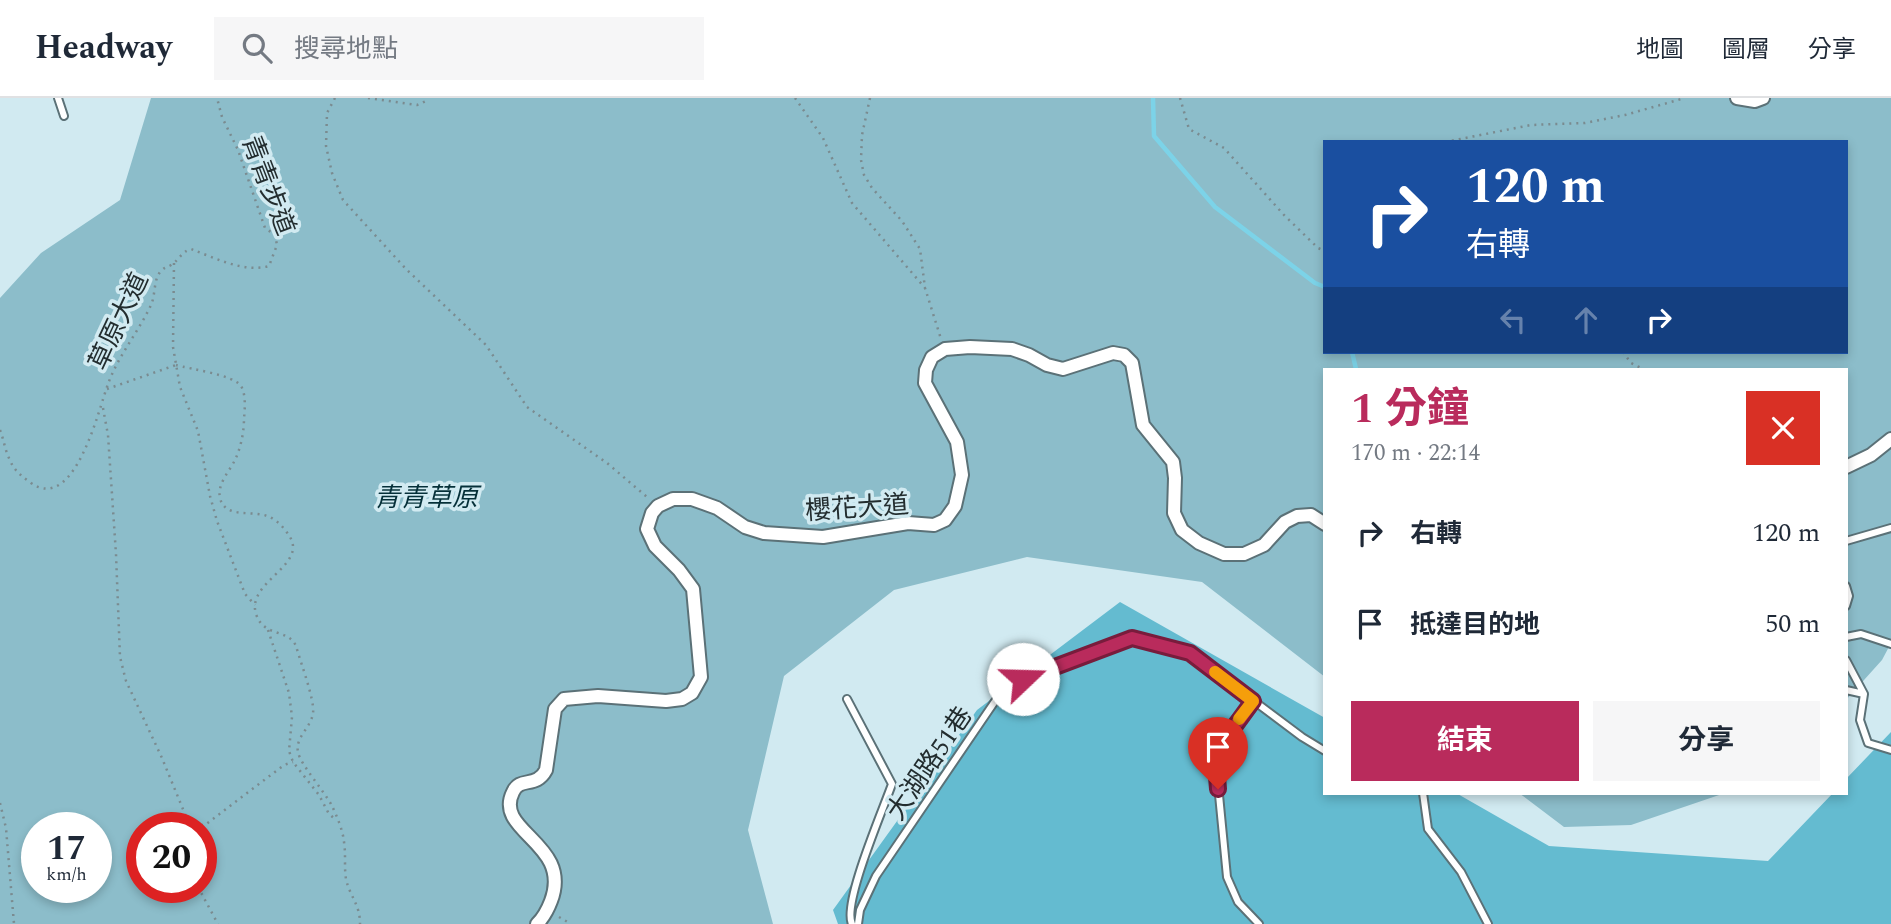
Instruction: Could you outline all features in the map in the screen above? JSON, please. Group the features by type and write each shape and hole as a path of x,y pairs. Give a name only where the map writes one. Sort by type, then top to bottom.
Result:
{"street":[{"path":"1737,98 1755,101 1763,98"},
{"name":"櫻花大道","path":"657,506 673,499 692,499 717,508 754,530 823,537 908,523 934,525 945,520 955,506 961,475 957,442 925,383 926,370 932,357 945,349"},
{"path":"945,349 1012,349 1047,365 1063,369 1113,353 1124,355 1132,363 1143,425 1173,462 1174,513 1182,530 1199,543 1224,554 1244,554 1264,545 1285,522 1297,516 1311,515 1323,523"},
{"path":"1848,466 1871,455 1891,439"},
{"path":"537,924 547,910 555,890 555,876 543,848 512,818 510,803 513,789 523,782 534,782 542,778 546,770 555,709 564,699 598,696 666,701 681,699 692,693 701,677 693,589 679,569 655,547 647,529 657,506"}],"lane":[{"path":"58,98 64,116"},
{"path":"1848,540 1891,528"},
{"path":"1848,637 1861,634 1891,644"},
{"name":"大湖路51巷","path":"858,924 860,910 876,876 1006,685 1132,638 1190,653 1323,750"},
{"path":"1848,664 1864,694 1860,720 1868,743 1891,750"},
{"path":"1848,690 1864,694"},
{"path":"847,699 892,784 853,890 849,917 852,924"},
{"path":"1253,701 1226,738 1216,764 1227,877 1238,902 1259,924"},
{"path":"1423,795 1428,829 1461,872 1488,924"}],"path":[{"name":"青青步道","path":"174,263 182,251 191,249 259,269 269,266 274,258 277,245 275,235 265,228 217,98"},
{"path":"335,98 327,113 326,146 332,173 343,200 406,269 486,345 527,407 607,463 657,506"},
{"path":"368,98 417,105 426,102 427,98"},
{"path":"795,98 823,138 852,202 925,288"},
{"path":"870,98 862,135 861,160 864,175 872,188 902,221 920,249 925,288 945,349"},
{"path":"1180,98 1189,129 1224,148 1284,215 1323,250"},
{"path":"1455,140 1531,125 1585,123 1625,116 1685,98"},
{"name":"草原大道","path":"0,430 10,461 18,474 45,489 67,479 82,454 107,389 155,298 156,281 161,270 174,263 173,347 180,387 198,431 217,520 245,594 255,605"},
{"path":"1624,354 1631,363 1641,368"},
{"path":"107,389 176,365 230,379 241,386 244,396 244,431 240,449 220,486 220,497 224,507 234,512 265,515 274,519 292,540 290,559 262,588 255,605 257,615 268,630 289,693 292,717 289,751 293,762 319,795 329,814 337,820"},
{"path":"103,405 108,435 120,657 126,681 184,812"},
{"path":"268,630 284,635 294,642 313,706 311,719 299,741 298,753 300,761 326,796 344,838 346,879 360,911 360,924"},
{"path":"217,816 284,765 293,762"},
{"path":"0,803 6,828 14,924"},
{"path":"207,903 218,924"}],"green space":[{"name":"青青草原","path":"151,98 1891,98 1891,643 1882,660 1848,698 1848,368 1323,368 1323,675 1202,582 1027,557 894,590 784,676 748,830 773,924 0,924 0,298 41,253 120,200"},
{"path":"1522,795 1719,795 1631,825 1564,827"}],"shaded area":[{"path":"1120,602 1323,717 1323,795 1460,795 1549,846 1768,861 1831,795 1848,795 1848,777 1891,732 1891,924 838,924 833,910 977,710"}],"waterway":[{"path":"1153,98 1154,136 1215,207 1315,283 1323,286"},
{"path":"1352,354 1356,368"}],"slow traffic":[{"path":"1215,672 1253,701 1239,719"}],"route":[{"path":"1023,679 1132,638 1152,641 1190,653 1253,701 1226,738 1216,764 1218,789"}]}
